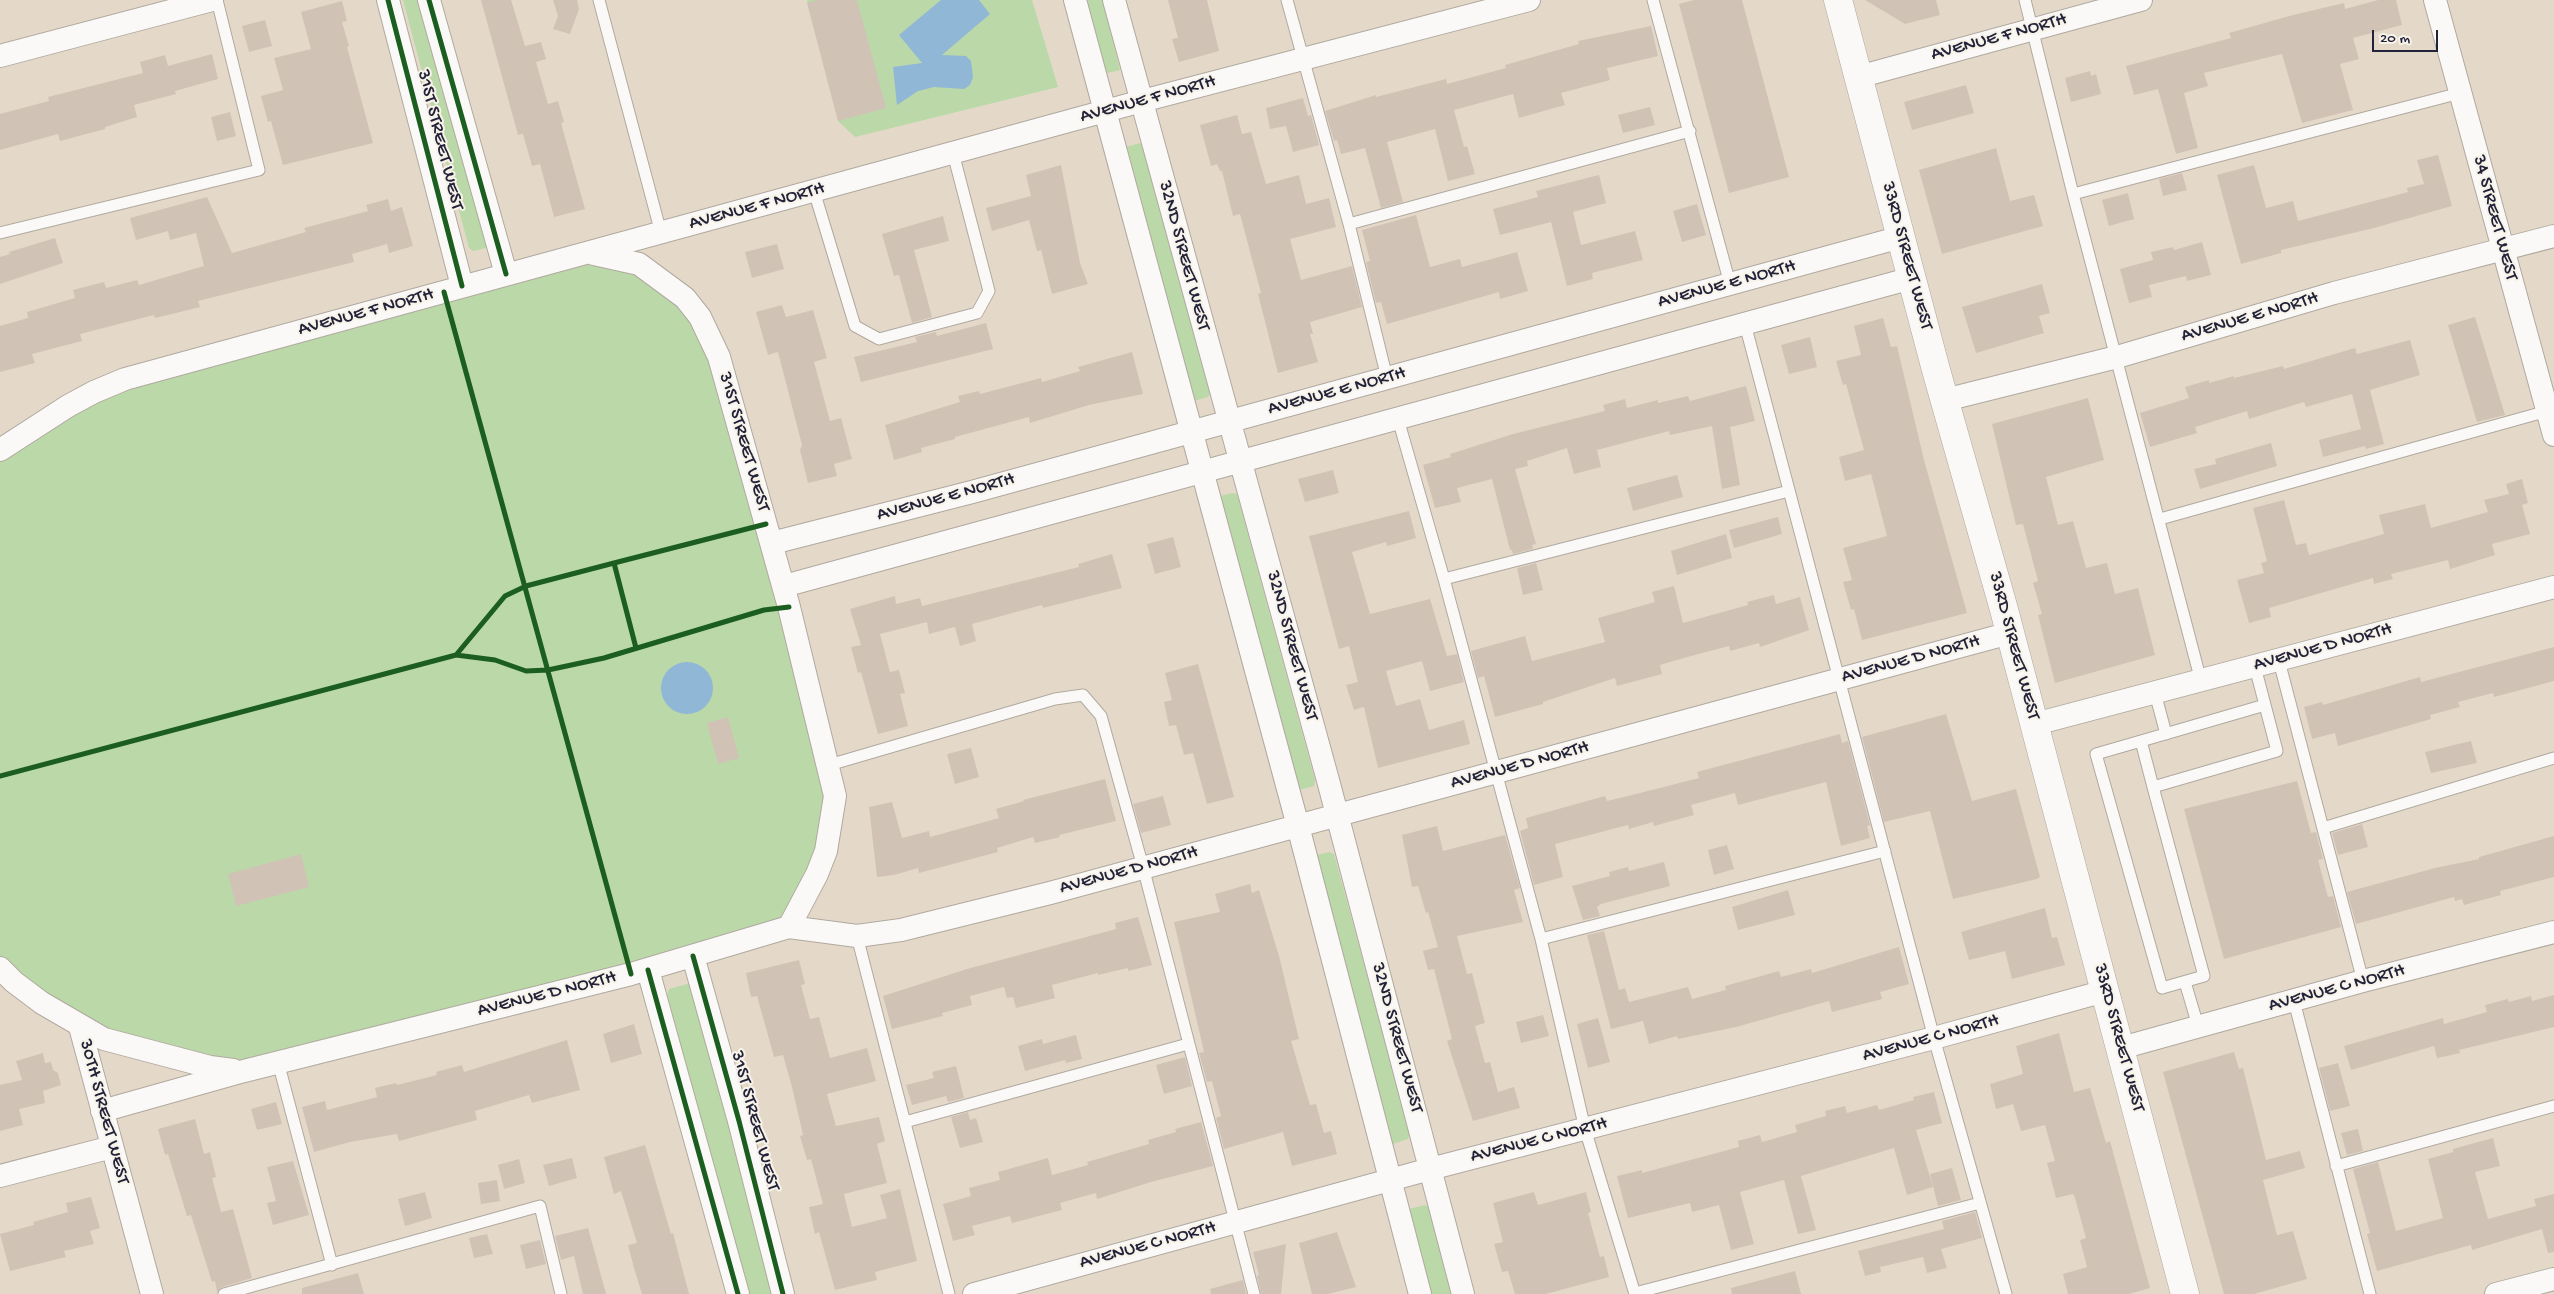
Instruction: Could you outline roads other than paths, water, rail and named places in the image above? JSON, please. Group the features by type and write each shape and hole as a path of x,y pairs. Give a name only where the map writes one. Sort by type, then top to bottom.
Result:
{"main road":[{"name":"33RD STREET WEST","path":"1838,0 1945,400 2035,724 2186,1294"}],"street":[{"path":"0,56 212,0"},
{"name":"31ST STREET WEST","path":"388,0 462,286"},
{"name":"31ST STREET WEST","path":"429,0 506,274"},
{"name":"32ND STREET WEST","path":"1075,0 1298,826 1420,1294"},
{"name":"32ND STREET WEST","path":"1114,0 1228,422 1337,814 1463,1294"},
{"name":"AVENUE F NORTH","path":"0,450 68,406 94,392 125,379 1142,101 1529,0"},
{"name":"AVENUE F NORTH","path":"1858,77 2141,0"},
{"name":"34 STREET WEST","path":"2435,0 2503,250 2551,410 2554,435"},
{"name":"AVENUE E NORTH","path":"1945,400 2117,357 2334,293 2554,236"},
{"name":"AVENUE E NORTH","path":"772,543 1228,422 1901,237"},
{"name":"31ST STREET WEST","path":"588,253 639,264 685,298 700,317 719,357 784,586 835,796 826,851 817,874 789,927"},
{"path":"784,586 1912,278"},
{"name":"AVENUE D NORTH","path":"2035,724 2554,587"},
{"name":"AVENUE D NORTH","path":"102,1111 244,1070 648,970 789,927 857,936 901,930 1298,826 2010,633"},
{"name":"AVENUE C NORTH","path":"2120,1048 2363,981 2554,932"},
{"name":"31ST STREET WEST","path":"693,956 740,1121 783,1294"},
{"path":"648,970 738,1294"},
{"name":"30TH STREET WEST","path":"5,978 80,1027 152,1294"},
{"name":"AVENUE C NORTH","path":"974,1294 1430,1169 1934,1038 2105,991"},
{"name":"AVENUE D NORTH","path":"80,1027 104,1039 210,1068 244,1070"},
{"path":"0,1176 112,1146"},
{"path":"2496,1294 2554,1279"}],"lane":[{"path":"0,233 259,170 217,0"},
{"path":"598,0 661,233"},
{"path":"1287,0 1302,60 1349,224 1387,378"},
{"path":"1653,0 1730,284"},
{"path":"2025,0 2072,194 2160,519 2201,681"},
{"path":"2072,194 2460,93"},
{"path":"1349,224 1690,131"},
{"path":"814,191 854,326 878,338 977,313 989,291 953,153"},
{"path":"1745,324 1934,1038 2006,1294"},
{"path":"2160,519 2551,410"},
{"path":"1398,419 1444,579 1541,939 1585,1129 1635,1293 1980,1202"},
{"path":"1444,579 1789,490"},
{"path":"2279,660 2363,981"},
{"path":"2153,787 2278,751 2255,666"},
{"path":"2155,693 2166,734"},
{"path":"829,765 1055,699 1083,696 1101,716 1143,867 1254,1294"},
{"path":"2141,741 2204,976 2162,988 2096,754 2265,705"},
{"path":"2323,828 2554,758"},
{"path":"1541,939 1885,851"},
{"path":"857,936 949,1294"},
{"path":"2185,982 2198,1026"},
{"path":"2294,1001 2370,1294"},
{"path":"906,1122 1188,1044"},
{"path":"278,1062 332,1265"},
{"path":"2336,1166 2554,1106"},
{"path":"224,1294 540,1206 561,1294"}],"water":[{"path":"941,0 979,0 990,14 942,55 966,56 971,61 973,77 970,85 964,89 934,87 918,91 897,105 893,67 922,63 899,35"},
{"path":"687,662 697,664 705,670 711,678 713,688 711,698 705,706 697,712 687,714 677,712 669,706 663,698 661,688 663,678 669,670 677,664"}]}
